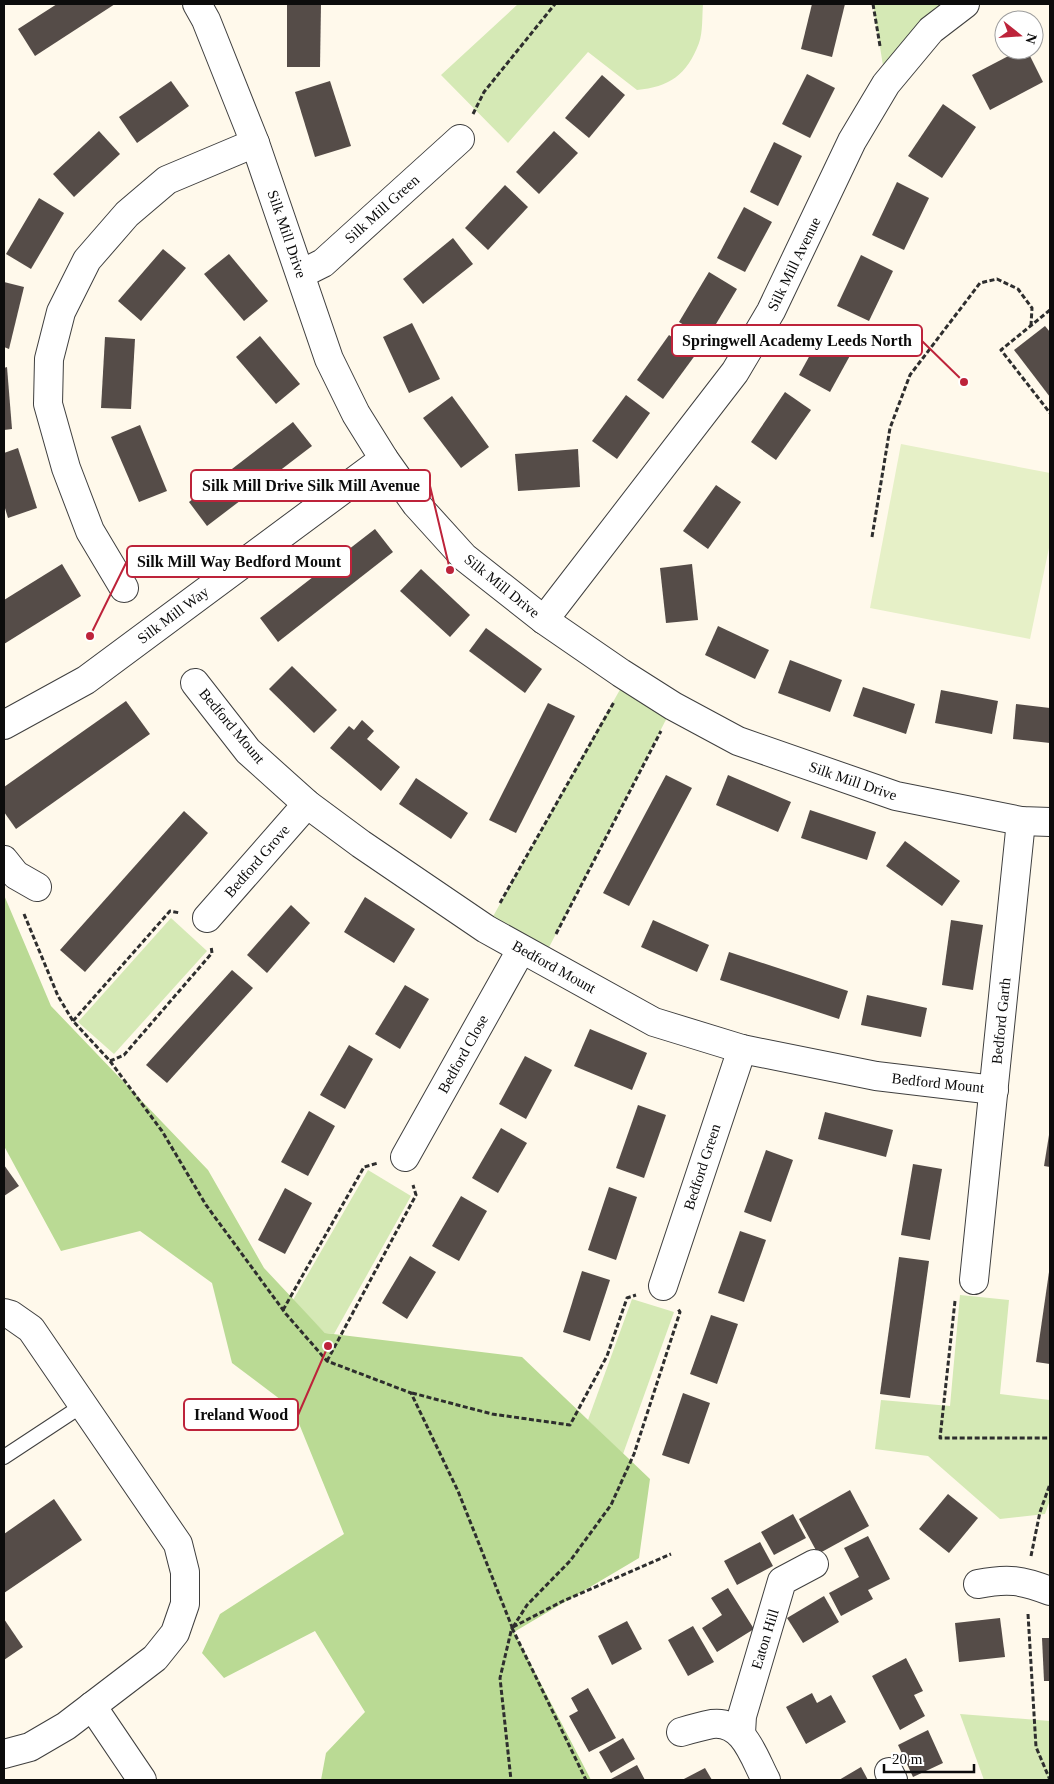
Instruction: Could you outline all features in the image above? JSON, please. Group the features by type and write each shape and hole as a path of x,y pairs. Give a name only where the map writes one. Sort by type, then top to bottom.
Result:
{"street":[{"name":"Silk Mill Drive","path":"197,4 206,20 255,142 329,359 356,414 384,459 416,504 464,557 544,620 627,677 674,706 738,741 896,796 1021,821 1050,822"},
{"name":"Silk Mill Avenue","path":"544,620 735,372 771,311 852,141 886,84 931,30 965,4"},
{"name":"Silk Mill Green","path":"300,274 323,263 460,139"},
{"path":"124,588 90,531 66,468 48,404 49,359 61,312 87,260 127,214 167,180 255,142"},
{"name":"Silk Mill Way","path":"4,725 86,680 384,459"},
{"name":"Bedford Mount","path":"195,683 248,751 307,804 361,844 486,929 531,956 654,1022 742,1049 876,1076 994,1090"},
{"name":"Bedford Grove","path":"207,918 307,804"},
{"name":"Bedford Garth","path":"974,1280 1021,821"},
{"path":"8,865 37,887"},
{"name":"Bedford Close","path":"405,1157 531,956"},
{"name":"Bedford Green","path":"663,1286 742,1049"},
{"path":"4,1313 11,1315 31,1329 178,1544 185,1572 185,1604 175,1632 155,1658 66,1726 30,1747 4,1754"},
{"name":"Eaton Hill","path":"741,1733 742,1716 782,1580 814,1564"},
{"path":"978,1584 1004,1579 1038,1586"},
{"path":"92,1706 142,1780"},
{"path":"681,1732 714,1724 728,1726 741,1733 766,1780"}],"lane":[{"path":"4,1457 83,1405"}],"path":[{"path":"460,139 484,92 555,4"},
{"path":"872,538 890,428 910,375 980,283 997,279 1018,289 1032,308 1031,326"},
{"path":"1050,310 1001,350 1050,414"},
{"path":"486,929 627,677"},
{"path":"531,956 674,706"},
{"path":"8,865 18,900 58,996 73,1021 110,1061 162,1131 206,1205 283,1310 327,1361 411,1393 492,1414 570,1425 607,1356 627,1298 663,1286 680,1312 634,1454 611,1505 570,1561 527,1605 512,1628 500,1678 511,1780"},
{"path":"73,1021 170,911 207,918 212,953 124,1055 110,1061"},
{"path":"283,1310 364,1167 405,1157 416,1195 327,1361"},
{"path":"974,1280 956,1290 940,1438 1050,1438"},
{"path":"411,1393 458,1491 512,1628 586,1780"},
{"path":"1050,1484 1040,1512 1036,1747 1050,1780"},
{"path":"512,1628 563,1601 671,1554"}],"green space":[{"path":"518,4 703,4 701,34 694,54 683,71 668,82 637,90 588,52 508,143 441,75"},
{"path":"873,4 965,4 886,84"},
{"path":"901,444 1050,473 1050,543 1030,639 870,608"},
{"path":"627,677 673,706 542,961 486,929"},
{"path":"4,895 51,1006 208,1170 264,1268 325,1333 522,1357 650,1479 639,1558 514,1632 591,1780 321,1780 326,1753 365,1712 315,1631 224,1678 202,1653 220,1614 344,1534 293,1409 232,1363 212,1283 140,1231 61,1251 4,1146"},
{"path":"171,918 207,951 114,1054 78,1022"},
{"path":"368,1170 411,1196 334,1334 325,1333 293,1300"},
{"path":"960,1295 1009,1300 1000,1394 1050,1400 1050,1500 1045,1514 1000,1519 928,1456 875,1449 881,1400 950,1406"},
{"path":"632,1299 674,1312 623,1454 588,1420"},
{"path":"960,1714 1050,1721 1050,1780 984,1780"}],"building":[{"path":"57,4 115,4 35,56 18,29"},
{"path":"287,4 321,4 320,67 287,67"},
{"path":"812,4 845,4 832,57 801,49"},
{"path":"1001,60 1032,60 1043,82 990,110 972,75"},
{"path":"807,74 835,88 810,138 782,124"},
{"path":"602,75 625,95 589,138 565,118"},
{"path":"171,81 189,106 137,143 119,117"},
{"path":"330,81 351,146 315,157 295,92"},
{"path":"943,104 976,127 942,178 908,156"},
{"path":"99,131 120,154 74,197 53,174"},
{"path":"554,131 578,153 539,194 516,172"},
{"path":"774,142 802,156 778,206 750,192"},
{"path":"897,182 929,198 904,250 872,235"},
{"path":"505,185 528,207 488,250 465,228"},
{"path":"39,198 64,213 31,269 6,254"},
{"path":"744,207 772,222 745,272 717,258"},
{"path":"453,238 473,264 423,304 403,279"},
{"path":"163,249 186,268 141,321 118,301"},
{"path":"229,254 268,301 244,321 204,274"},
{"path":"861,255 893,271 869,321 837,306"},
{"path":"709,272 737,289 707,339 679,322"},
{"path":"4,282 24,287 9,349 4,347"},
{"path":"412,323 440,379 409,393 383,337"},
{"path":"827,324 858,341 830,392 799,375"},
{"path":"1045,326 1050,332 1050,397 1014,350"},
{"path":"669,335 696,354 663,399 637,380"},
{"path":"260,336 300,384 276,404 236,357"},
{"path":"105,337 135,339 131,409 101,408"},
{"path":"7,367 12,429 4,430 4,368"},
{"path":"785,392 811,410 776,460 751,442"},
{"path":"626,395 650,413 617,459 592,441"},
{"path":"452,396 489,447 461,468 423,418"},
{"path":"293,422 312,446 207,526 189,502"},
{"path":"140,425 167,491 139,502 111,437"},
{"path":"18,448 37,508 8,518 4,505 4,453"},
{"path":"578,449 580,487 518,491 515,454"},
{"path":"716,485 741,502 708,549 683,531"},
{"path":"375,529 393,552 278,642 260,618"},
{"path":"62,564 81,596 4,644 4,600"},
{"path":"692,564 698,620 666,623 660,568"},
{"path":"421,569 470,615 450,637 400,591"},
{"path":"718,626 769,650 755,679 705,655"},
{"path":"486,628 542,669 525,693 469,651"},
{"path":"790,660 842,680 830,712 778,693"},
{"path":"292,666 337,710 314,733 269,689"},
{"path":"863,687 915,704 906,734 853,716"},
{"path":"941,690 998,701 992,734 935,723"},
{"path":"126,701 150,734 16,829 4,812 4,787"},
{"path":"548,703 575,716 516,833 489,820"},
{"path":"1016,704 1050,708 1050,743 1013,739"},
{"path":"362,720 374,731 367,739 400,767 381,791 330,748 349,726 354,730"},
{"path":"666,775 692,788 629,906 603,893"},
{"path":"728,775 791,802 778,832 716,805"},
{"path":"416,778 468,813 451,839 399,804"},
{"path":"810,810 876,832 867,860 801,838"},
{"path":"184,811 208,833 85,972 60,950"},
{"path":"905,841 960,881 942,906 886,866"},
{"path":"365,897 415,929 394,963 344,932"},
{"path":"291,905 310,923 267,973 247,955"},
{"path":"653,920 709,945 697,972 641,947"},
{"path":"951,920 983,925 973,990 942,985"},
{"path":"729,952 848,991 839,1019 720,980"},
{"path":"232,970 253,988 167,1083 146,1065"},
{"path":"405,985 429,999 400,1049 375,1034"},
{"path":"867,995 927,1008 921,1037 861,1025"},
{"path":"590,1029 647,1053 632,1090 574,1066"},
{"path":"349,1045 373,1059 345,1109 320,1095"},
{"path":"525,1056 552,1070 526,1119 499,1104"},
{"path":"638,1105 666,1115 644,1178 616,1168"},
{"path":"309,1111 335,1126 308,1176 281,1162"},
{"path":"825,1112 893,1130 886,1157 818,1139"},
{"path":"501,1128 527,1143 498,1193 472,1178"},
{"path":"1050,1135 1050,1167 1044,1166"},
{"path":"766,1150 793,1160 771,1222 744,1212"},
{"path":"913,1164 942,1169 930,1240 901,1235"},
{"path":"4,1165 19,1186 4,1196"},
{"path":"609,1187 637,1197 616,1260 588,1250"},
{"path":"285,1188 312,1203 285,1254 258,1240"},
{"path":"461,1196 487,1211 459,1261 432,1246"},
{"path":"740,1231 766,1240 744,1302 718,1293"},
{"path":"410,1256 436,1272 407,1319 382,1303"},
{"path":"899,1257 929,1261 910,1398 880,1394"},
{"path":"582,1271 610,1280 590,1341 563,1332"},
{"path":"1050,1272 1050,1364 1036,1362"},
{"path":"711,1315 738,1324 717,1384 690,1374"},
{"path":"683,1393 710,1403 689,1464 662,1455"},
{"path":"850,1490 869,1526 818,1554 799,1519"},
{"path":"948,1494 978,1518 949,1553 919,1529"},
{"path":"54,1499 82,1540 4,1593 4,1534"},
{"path":"793,1514 806,1538 774,1555 761,1532"},
{"path":"868,1536 890,1579 868,1590 873,1599 841,1616 829,1593 859,1577 844,1548"},
{"path":"760,1542 773,1566 737,1585 724,1561"},
{"path":"728,1588 754,1629 717,1652 702,1628 722,1615 711,1598"},
{"path":"824,1596 839,1622 803,1643 787,1618"},
{"path":"1000,1618 1005,1657 959,1662 955,1623"},
{"path":"4,1619 23,1647 4,1660"},
{"path":"627,1621 642,1649 612,1665 598,1636"},
{"path":"693,1626 714,1662 688,1676 668,1640"},
{"path":"1042,1638 1050,1638 1050,1681 1044,1681"},
{"path":"906,1658 923,1691 914,1695 925,1716 900,1730 872,1676"},
{"path":"588,1688 616,1738 589,1752 569,1716 578,1711 571,1698"},
{"path":"812,1693 817,1703 831,1695 846,1722 806,1744 786,1707"},
{"path":"928,1730 943,1763 913,1777 898,1745"},
{"path":"623,1738 635,1759 611,1773 599,1752"},
{"path":"637,1765 645,1780 611,1779"},
{"path":"861,1767 868,1780 839,1780"},
{"path":"705,1768 712,1780 682,1780"}],"place":[{"name":"Springwell Academy Leeds North","path":"964,382"},
{"name":"Silk Mill Drive Silk Mill Avenue","path":"450,570"},
{"name":"Silk Mill Way Bedford Mount","path":"90,636"},
{"name":"Ireland Wood","path":"328,1346"}]}
